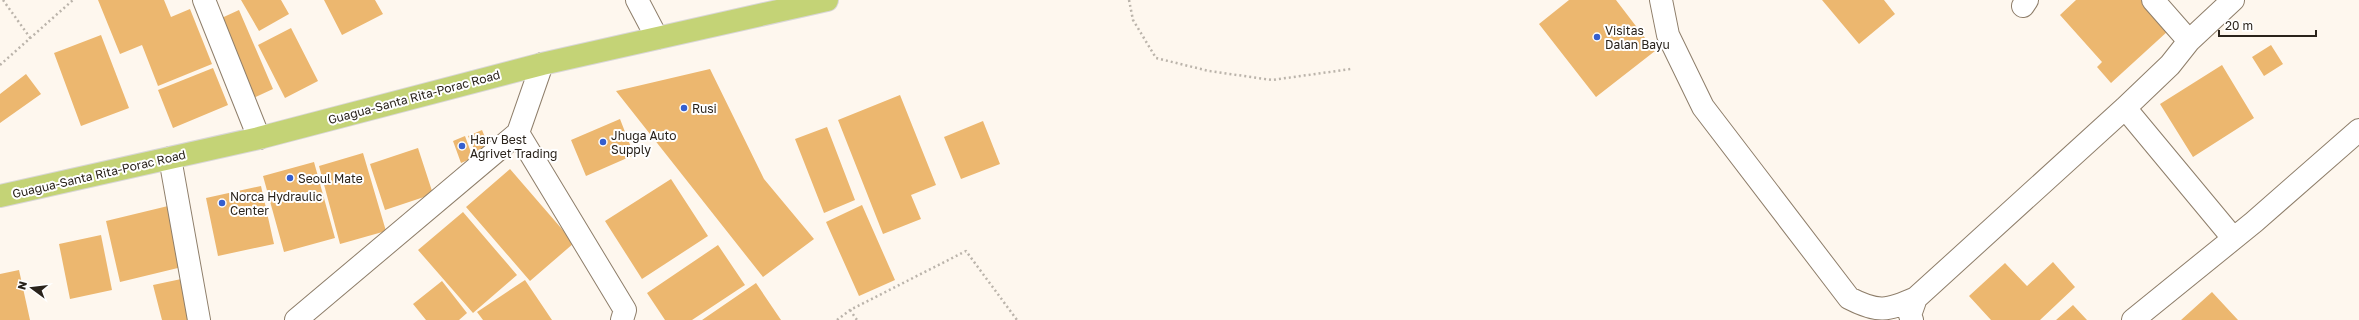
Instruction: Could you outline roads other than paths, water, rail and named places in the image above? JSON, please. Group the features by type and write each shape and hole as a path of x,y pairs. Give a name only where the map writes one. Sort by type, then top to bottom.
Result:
{"main road":[{"name":"Guagua-Santa Rita-Porac Road","path":"0,196 259,138 542,64 827,0"}],"street":[{"path":"204,0 259,138"},
{"path":"637,0 657,38"},
{"path":"1661,0 1668,35 1703,108 1849,298 1866,307 1891,309 1916,298 2125,108 2170,65 2189,41 2233,0"},
{"path":"2153,0 2189,41"},
{"path":"296,320 518,133 542,64"},
{"path":"2125,108 2233,238"},
{"path":"2133,320 2233,238 2359,130"},
{"path":"518,133 626,310 622,320"},
{"path":"170,158 199,320"},
{"path":"1912,320 1910,315 1916,298"}],"place":[{"name":"Visitas Dalan Bayu","path":"1597,37"},
{"name":"Rusi","path":"684,108"},
{"name":"Jhuga Auto Supply","path":"603,142"},
{"name":"Harv Best Agrivet Trading","path":"462,146"},
{"name":"Seoul Mate","path":"290,178"},
{"name":"Norca Hydraulic Center","path":"222,203"}]}
